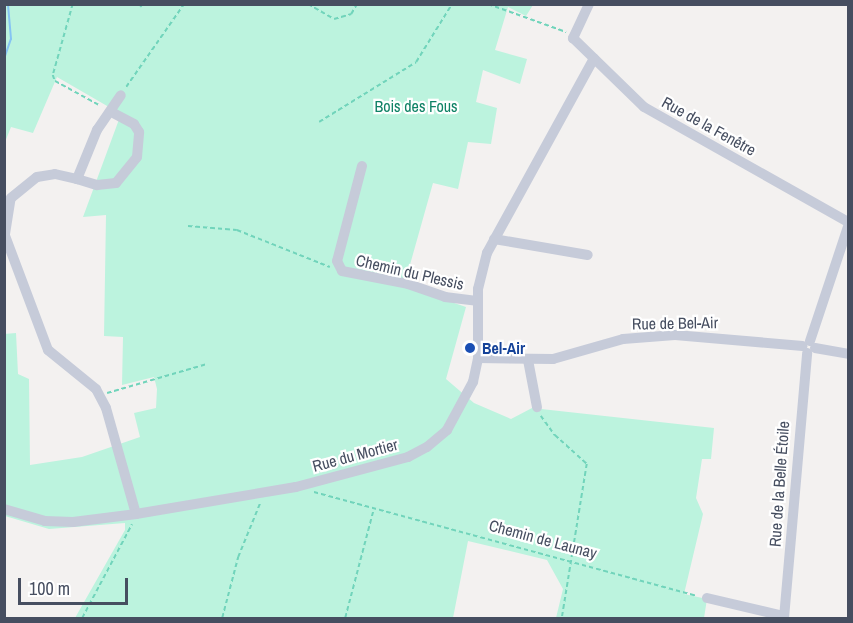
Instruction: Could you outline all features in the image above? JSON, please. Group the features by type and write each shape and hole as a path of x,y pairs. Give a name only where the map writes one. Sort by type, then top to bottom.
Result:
{"street":[{"path":"573,34 589,4"},
{"name":"Rue de la Fenêtre","path":"573,34 644,107 849,222"},
{"name":"Rue du Mortier","path":"4,509 45,521 73,522 136,514 296,487 408,457 427,447 447,430 462,406 478,358 477,301 480,275 494,239 594,58"},
{"path":"77,179 97,130 121,96"},
{"path":"110,111 134,124 139,132 137,157 116,183 97,185 47,174 8,197 5,234 48,350 100,396 136,514"},
{"name":"Chemin du Plessis","path":"362,166 337,261 338,267 445,297 477,301"},
{"name":"Rue de la Belle Étoile","path":"784,617 809,347 849,227"},
{"path":"494,239 588,255"},
{"name":"Rue de Bel-Air","path":"478,358 553,359 623,339 675,335 809,347 849,354"},
{"path":"528,360 537,407"},
{"path":"707,598 784,617"}],"path":[{"path":"4,11 5,4"},
{"path":"73,4 53,75 55,81 110,111"},
{"path":"139,4 142,7"},
{"path":"121,96 184,4"},
{"path":"308,4 334,19 351,14 357,4"},
{"path":"319,122 416,62 452,4"},
{"path":"488,4 573,34"},
{"name":"Chemin du Plessis","path":"188,226 237,230 338,267"},
{"path":"100,396 207,364"},
{"path":"537,407 555,435 587,464 562,618"},
{"name":"Chemin de Launay","path":"296,487 374,510 707,598"},
{"path":"222,618 238,557 265,492"},
{"path":"345,618 374,510"},
{"path":"82,618 136,514"}],"green space":[{"name":"Bois des Fous","path":"5,5 533,5 526,16 508,7 495,50 527,59 520,84 483,70 476,102 497,108 491,144 468,142 458,189 433,183 404,286 466,307 446,379 474,403 511,419 532,408 714,428 711,459 702,459 696,498 703,514 684,594 707,599 704,618 556,618 563,589 547,560 468,541 453,618 75,618 125,530 125,523 49,529 5,516 4,334 16,333 18,374 29,379 30,465 82,457 140,437 134,413 156,408 157,389 154,377 122,385 123,337 104,336 106,215 83,217 121,114 57,77 33,133 11,127 5,142"}],"waterway":[{"path":"4,59 11,39 8,4"}],"place":[{"name":"Bel-Air","path":"470,348"}]}
